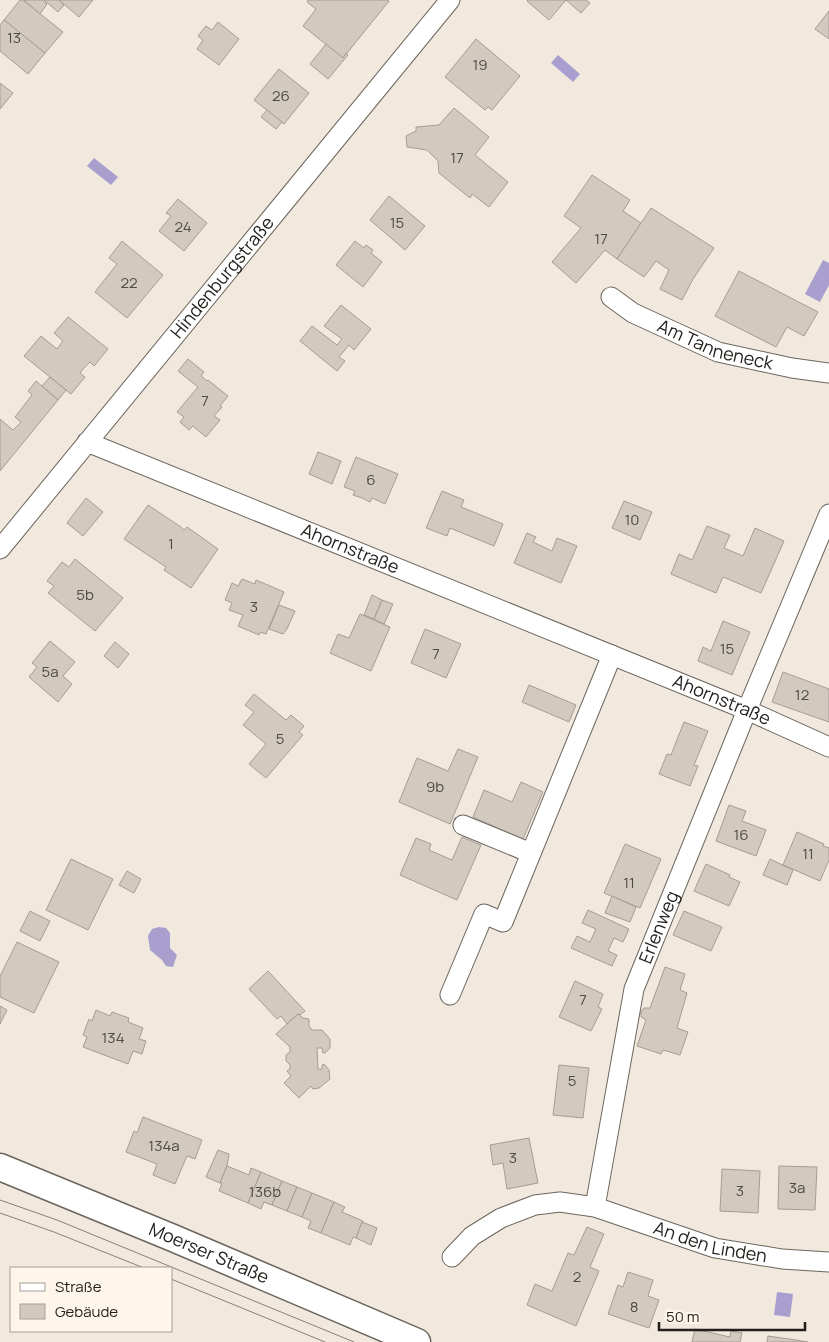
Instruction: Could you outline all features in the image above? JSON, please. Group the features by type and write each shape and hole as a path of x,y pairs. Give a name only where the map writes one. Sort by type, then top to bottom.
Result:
{"main road":[{"name":"Moerser Straße","path":"0,1167 417,1342"}],"street":[{"name":"Hindenburgstraße","path":"0,549 445,2"},
{"name":"Am Tanneneck","path":"611,297 633,313 718,352 792,368 829,373"},
{"name":"Ahornstraße","path":"87,442 747,710 829,747"},
{"name":"Erlenweg","path":"595,1207 634,989 829,514"},
{"path":"450,995 484,914 503,922 612,655"},
{"path":"463,826 531,853"},
{"path":"452,1257 472,1236 501,1218 535,1205 560,1202 595,1207"},
{"name":"An den Linden","path":"595,1207 715,1248 782,1259 829,1262"}],"shaded area":[{"path":"558,55 580,74 573,82 551,63"},
{"path":"94,158 118,177 111,185 87,166"},
{"path":"823,260 829,263 829,285 820,302 805,294"},
{"path":"166,928 170,933 170,948 177,955 173,967 166,966 150,950 148,936 152,929"},
{"path":"777,1292 793,1294 790,1317 774,1315"}],"building":[{"path":"20,0 23,0 63,32 45,53 4,20"},
{"path":"24,0 42,0 47,4 40,14"},
{"path":"44,0 59,0 64,5 58,12"},
{"path":"59,0 93,0 79,17"},
{"path":"308,0 389,1 343,58 303,26 316,9 307,2"},
{"path":"528,0 566,0 549,20"},
{"path":"566,0 586,0 590,3 581,13"},
{"path":"829,11 829,39 815,29"},
{"path":"4,20 45,53 28,74 0,51 0,25"},
{"path":"218,22 239,39 219,65 197,49 203,40 198,36 206,26 212,30"},
{"path":"476,39 520,76 492,110 488,107 485,110 445,77"},
{"path":"326,44 343,58 346,53 348,55 328,79 310,64"},
{"path":"279,69 309,93 284,124 254,100"},
{"path":"0,83 13,93 0,109"},
{"path":"454,108 489,137 475,155 508,182 489,207 472,194 470,198 439,173 438,161 427,150 407,147 406,136 416,131 416,127 439,125"},
{"path":"267,110 282,122 276,129 261,117"},
{"path":"592,175 630,200 623,211 641,223 617,259 605,250 576,283 552,262 581,228 564,216"},
{"path":"389,196 425,226 405,250 370,220"},
{"path":"178,199 207,223 184,251 159,231 171,216 166,213"},
{"path":"651,208 714,248 693,279 682,300 660,289 669,270 656,261 644,277 617,259"},
{"path":"122,241 163,275 127,318 95,292 117,264 109,258"},
{"path":"355,241 364,248 366,245 373,250 371,253 382,262 363,287 336,265"},
{"path":"739,271 818,312 804,336 787,327 776,347 715,316"},
{"path":"341,305 371,329 354,350 349,345 339,357 345,361 337,371 300,341 312,326 337,345 342,339 324,326"},
{"path":"68,317 108,349 94,366 90,362 84,368 80,373 85,377 71,394 24,356 41,336 57,349 63,341 54,333"},
{"path":"188,359 204,372 201,376 228,396 214,416 220,420 206,437 193,426 189,430 180,422 184,417 177,412 198,387 178,371"},
{"path":"50,377 66,390 58,400 42,386"},
{"path":"36,381 58,400 0,471 0,419 13,430 21,422 15,417 32,395 28,391"},
{"path":"318,452 341,461 332,484 309,474"},
{"path":"356,457 398,474 385,504 372,498 370,502 353,495 355,491 344,487"},
{"path":"442,491 464,500 461,507 503,524 494,546 450,528 447,536 426,528"},
{"path":"86,498 103,512 83,536 67,523"},
{"path":"624,501 652,512 640,540 612,528"},
{"path":"148,505 184,530 187,527 218,549 191,588 164,570 166,567 124,539"},
{"path":"707,526 730,535 724,548 743,556 755,528 784,541 761,593 723,577 716,593 671,574 679,554 692,560"},
{"path":"527,533 536,537 533,542 552,551 557,538 577,546 561,583 514,563"},
{"path":"75,559 123,598 95,631 48,593 54,586 47,581 62,562 69,567"},
{"path":"242,579 255,584 256,580 284,592 266,634 260,632 259,635 238,626 243,615 229,610 232,603 225,600 232,583 238,586"},
{"path":"372,595 382,600 374,619 364,615"},
{"path":"382,600 393,604 384,624 374,619"},
{"path":"279,605 295,611 283,634 269,629"},
{"path":"360,614 390,627 371,671 330,653 338,634 349,638"},
{"path":"723,621 750,632 732,675 698,661 703,647 711,651"},
{"path":"425,629 461,644 446,678 411,663"},
{"path":"50,641 75,662 63,676 72,684 58,702 29,677 37,667 32,663"},
{"path":"115,642 129,654 118,668 104,656"},
{"path":"783,672 829,689 829,722 772,702"},
{"path":"529,685 576,705 569,722 522,702"},
{"path":"254,694 286,720 291,715 304,726 299,732 303,735 266,778 249,764 266,744 243,725 254,712 245,705"},
{"path":"684,722 708,731 694,765 698,766 690,786 659,774 667,754 671,755"},
{"path":"458,749 478,757 450,824 399,802 417,758 448,771"},
{"path":"521,782 543,792 523,839 473,817 484,790 512,802"},
{"path":"729,805 746,811 742,821 766,830 756,856 716,841"},
{"path":"797,832 829,848 829,860 820,881 783,865"},
{"path":"462,837 481,845 457,900 400,875 416,838 431,844 429,850 452,860"},
{"path":"625,844 661,859 640,908 604,893"},
{"path":"71,859 113,879 88,930 46,910"},
{"path":"770,859 793,870 787,885 763,875"},
{"path":"706,864 730,875 729,877 740,882 729,906 694,891"},
{"path":"127,871 141,879 134,893 119,885"},
{"path":"612,896 636,907 630,922 605,913"},
{"path":"588,910 629,929 623,942 614,938 608,951 617,955 612,966 571,948 577,936 590,942 596,929 582,923"},
{"path":"30,911 50,921 40,941 20,931"},
{"path":"684,911 722,927 711,951 673,935"},
{"path":"17,942 59,962 34,1013 0,997 0,976"},
{"path":"665,967 685,974 680,990 687,993 677,1028 688,1032 680,1055 663,1050 661,1054 637,1046 646,1020 641,1017 641,1012 644,1008 650,1008"},
{"path":"268,971 305,1011 300,1015 298,1014 287,1024 281,1016 277,1019 249,989"},
{"path":"575,981 603,994 598,1007 602,1009 591,1031 559,1017"},
{"path":"0,1006 7,1010 0,1024"},
{"path":"96,1010 110,1016 112,1012 129,1018 128,1022 143,1028 139,1039 146,1041 142,1054 133,1051 128,1064 83,1047 87,1037 83,1035 89,1019 92,1021"},
{"path":"298,1014 303,1018 309,1019 309,1026 312,1030 322,1030 330,1039 330,1048 325,1053 323,1053 322,1048 317,1048 318,1069 322,1069 324,1064 329,1070 330,1079 319,1088 313,1089 311,1086 299,1098 284,1083 291,1076 287,1071 290,1069 290,1065 286,1061 286,1055 290,1052 290,1047 276,1034"},
{"path":"559,1065 589,1068 583,1118 553,1115"},
{"path":"143,1117 202,1140 195,1159 187,1156 175,1184 153,1175 157,1164 126,1152 134,1131 137,1133"},
{"path":"529,1138 538,1183 507,1189 503,1163 493,1165 490,1145"},
{"path":"218,1150 229,1154 227,1166 220,1183 206,1177"},
{"path":"227,1166 249,1175 251,1168 261,1172 248,1203 219,1191"},
{"path":"779,1166 817,1167 815,1210 778,1209"},
{"path":"722,1169 760,1171 758,1213 720,1211"},
{"path":"261,1172 282,1181 272,1205 264,1202 261,1209 248,1203"},
{"path":"282,1181 297,1187 287,1211 272,1205"},
{"path":"297,1187 312,1193 302,1217 287,1211"},
{"path":"312,1193 334,1202 321,1233 308,1228 311,1221 302,1217"},
{"path":"334,1202 345,1207 342,1212 363,1221 356,1238 353,1237 350,1245 321,1233"},
{"path":"362,1222 377,1228 371,1245 356,1238"},
{"path":"587,1227 604,1234 590,1267 599,1271 576,1326 527,1305 535,1284 552,1291 568,1253 574,1255"},
{"path":"628,1272 653,1280 648,1296 659,1300 649,1328 608,1314 618,1285 623,1287"},
{"path":"695,1329 730,1337 731,1331 742,1333 740,1342 692,1342"},
{"path":"768,1336 796,1340 808,1342 767,1342"}],"tram line":[{"path":"0,1200 57,1220 171,1267"},
{"path":"0,1213 54,1232 142,1267"},
{"path":"172,1267 354,1342"},
{"path":"172,1279 325,1342"}]}
